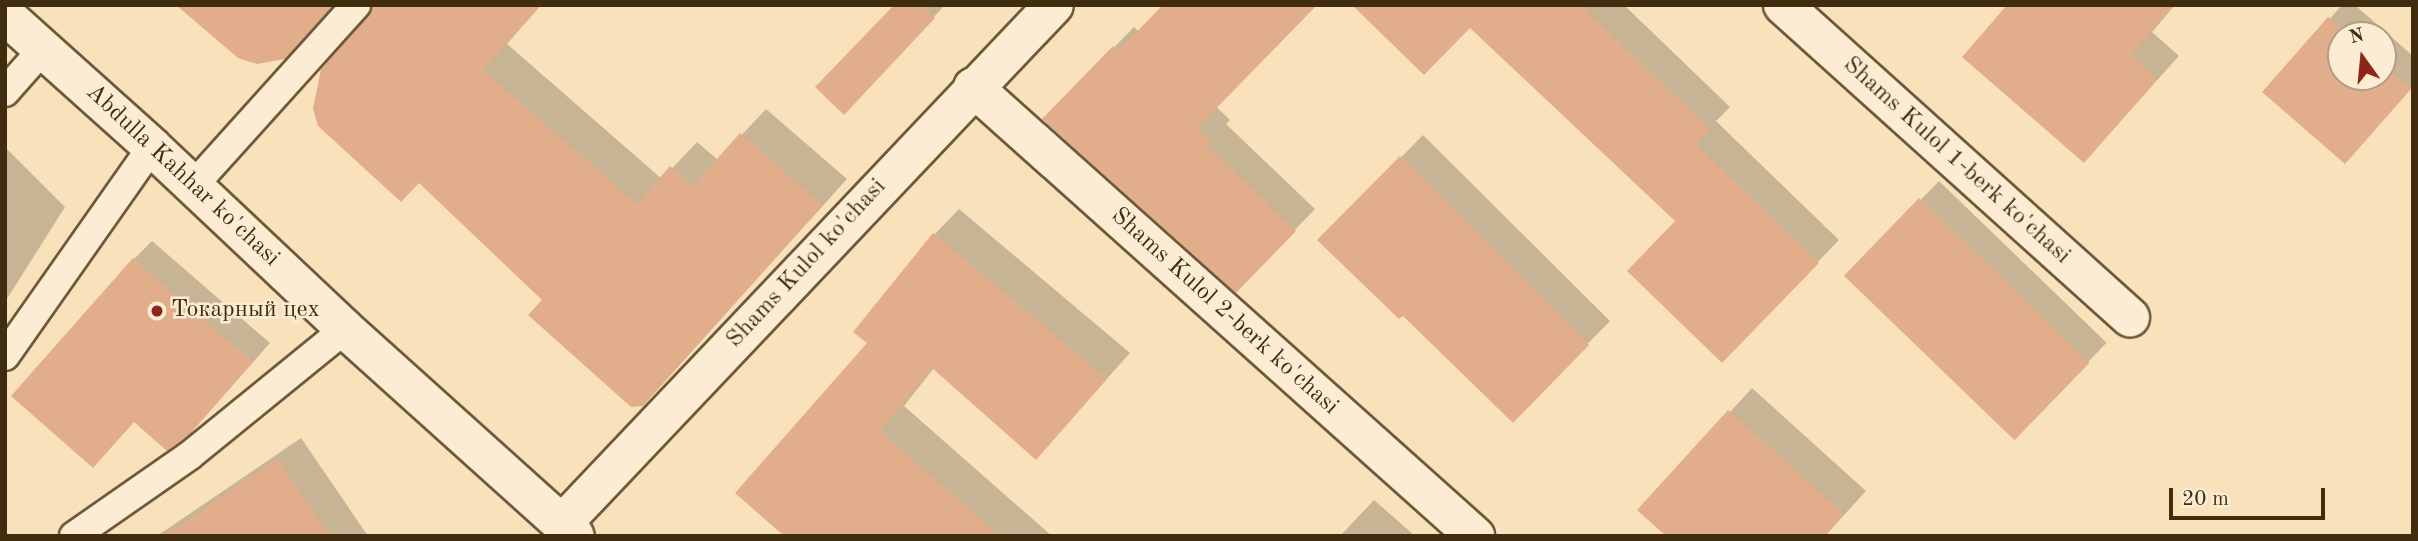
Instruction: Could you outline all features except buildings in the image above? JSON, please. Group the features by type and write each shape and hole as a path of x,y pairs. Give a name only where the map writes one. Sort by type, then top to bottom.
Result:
{"street":[{"name":"Shams Kulol ko'chasi","path":"569,530 973,87 1054,5"},
{"name":"Shams Kulol 1-berk ko'chasi","path":"1783,5 2130,317"},
{"name":"Abdulla Kahhar ko'chasi","path":"5,15 152,147 345,329 569,530"},
{"name":"Shams Kulol 2-berk ko'chasi","path":"973,87 1475,536"}],"lane":[{"path":"193,186 356,5"},
{"path":"5,92 43,48"},
{"path":"5,356 152,147"},
{"path":"74,536 189,456 345,329"}],"place":[{"name":"Токарный цех","path":"157,311"}]}
